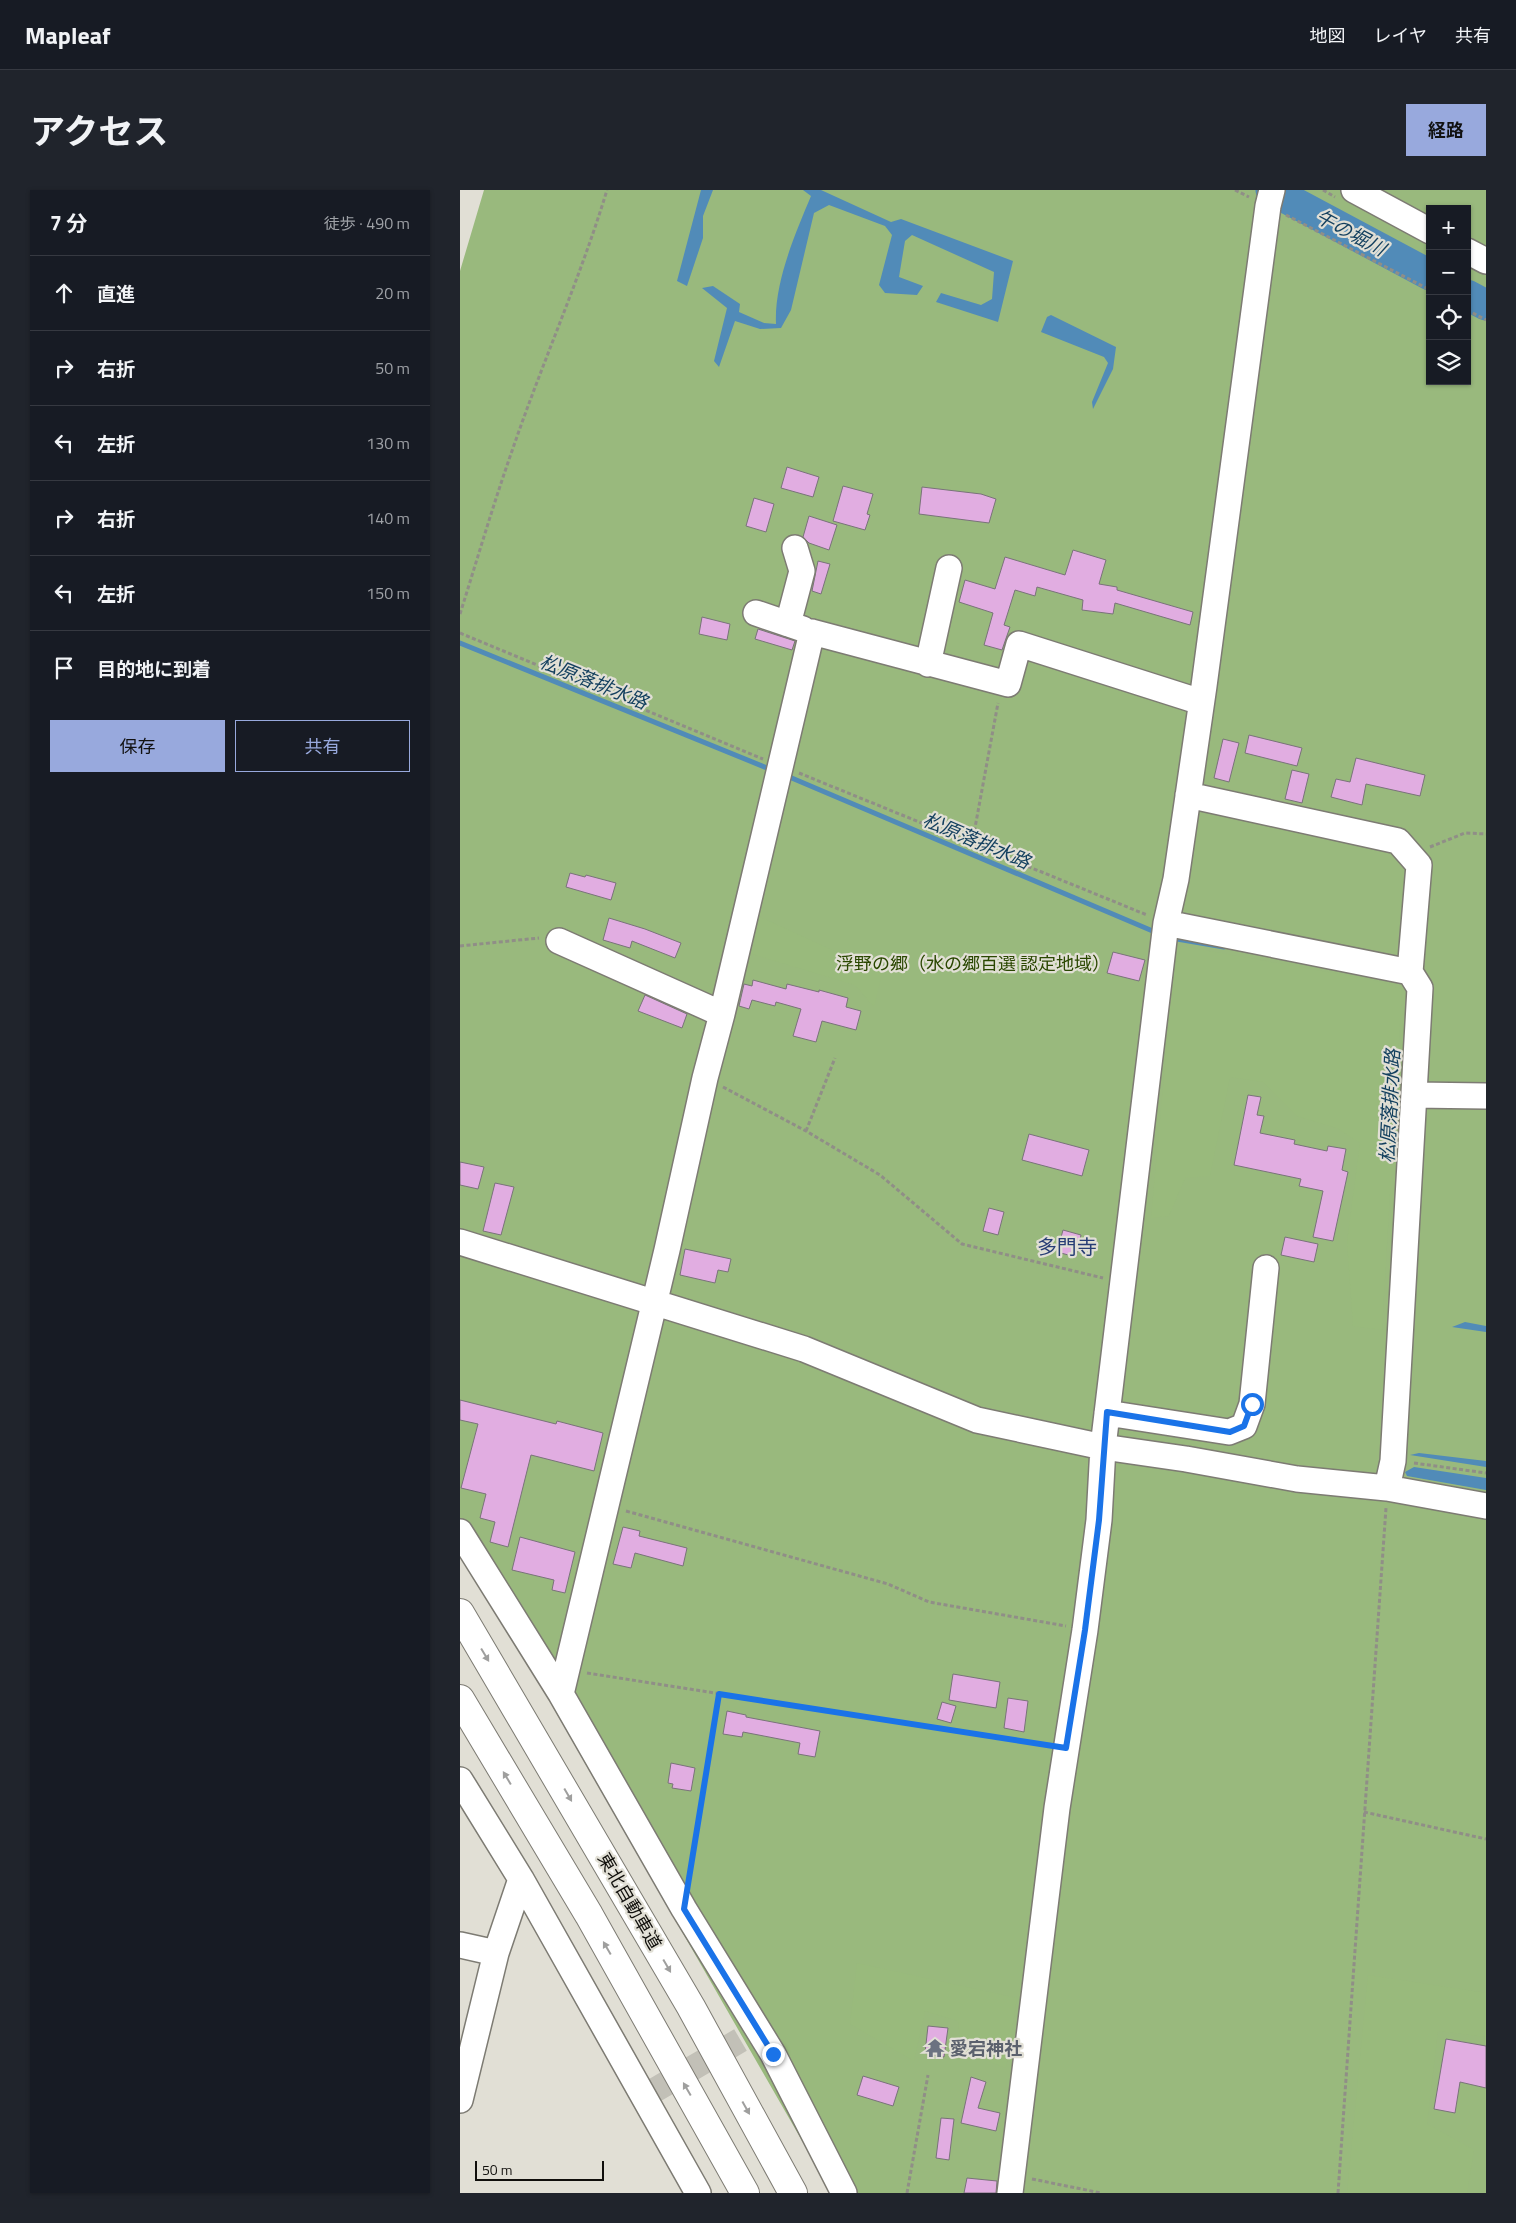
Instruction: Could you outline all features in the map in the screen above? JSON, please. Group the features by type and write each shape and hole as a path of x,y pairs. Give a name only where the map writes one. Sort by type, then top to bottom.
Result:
{"highway":[{"name":"東北自動車道","path":"460,1613 691,2007 793,2193"},
{"path":"460,1699 589,1915 745,2193"}],"street":[{"path":"1354,190 1426,229"},
{"path":"1011,2184 1057,1808 1085,1630 1099,1520 1103,1447 1166,923 1176,879 1270,198"},
{"path":"1471,253 1486,261"},
{"path":"788,624 802,571 795,548"},
{"path":"928,664 949,568"},
{"path":"756,613 812,632 1008,684 1019,644 1201,702"},
{"path":"564,1682 667,1250 705,1078 722,1014 812,632"},
{"path":"1188,795 1398,841 1419,865 1410,972 1420,988 1393,1461 1387,1488"},
{"path":"1166,923 1410,972"},
{"path":"559,941 722,1014"},
{"path":"1414,1095 1486,1096"},
{"path":"460,1242 804,1349 977,1420 1103,1447 1186,1459 1297,1479 1387,1488 1486,1506"},
{"path":"1107,1412 1230,1432 1244,1426 1252,1404 1266,1268"},
{"path":"460,1532 564,1682 751,2034 773,2054 844,2193"},
{"path":"460,1780 650,2094 698,2193"},
{"path":"461,2089 496,1953 521,1879"},
{"path":"460,1945 496,1953"}],"path":[{"path":"460,614 512,451 566,304 590,246 607,190"},
{"path":"1270,198 1426,288"},
{"path":"1471,312 1486,320"},
{"path":"460,633 1166,923"},
{"path":"972,844 1002,683"},
{"path":"1412,857 1436,843 1465,833 1486,834"},
{"path":"460,946 545,938 559,941"},
{"path":"806,1131 835,1058"},
{"path":"705,1078 806,1131 880,1175 962,1244 1123,1283"},
{"path":"1393,1461 1486,1473"},
{"path":"1338,2193 1387,1488"},
{"path":"606,1505 888,1584 929,1602 1085,1630"},
{"path":"564,1682 719,1694 1066,1748"},
{"path":"684,1909 719,1694"},
{"path":"1364,1812 1486,1839"},
{"path":"907,2193 928,2075"},
{"path":"1011,2184 1101,2193"}],"green space":[{"name":"浮野の郷（水の郷百選 認定地域）","path":"484,190 1486,190 1486,2193 832,2193 460,1545 460,271"},
{"path":"756,915 882,973 874,1007 855,985 749,953"},
{"path":"1181,946 1373,980 1402,989 1382,1330 1353,1326 1347,1242 1360,1143 1337,1128 1297,1116 1263,1082 1230,1077 1210,1176 1185,1178 1169,1216 1151,1218 1173,977"},
{"path":"857,1963 1017,1998 1006,2068 962,2051 958,2021 925,2011 914,2061 850,2024"},
{"path":"1368,1975 1486,1993 1486,2037 1438,2031 1427,2124 1474,2150 1467,2193 1347,2193"}],"water":[{"path":"701,190 713,190 703,216 703,238 687,286 677,281"},
{"path":"803,190 821,190 891,222 901,219 1013,261 998,322 936,302 941,293 981,305 992,299 994,272 912,235 905,241 899,277 923,286 917,295 885,293 879,285 892,235 885,226 829,205 814,213 791,310 781,328 760,329 735,321 719,367 714,361 727,308 702,288 713,286 740,304 739,312 764,323 776,324 778,292 782,276 792,242 811,196"},
{"path":"1051,315 1116,347 1113,369 1093,409 1092,402 1108,363 1104,357 1041,332 1047,317"},
{"path":"1465,1322 1486,1326 1486,1332 1452,1327"},
{"path":"1419,1453 1486,1461 1486,1467 1410,1455"},
{"path":"1414,1467 1486,1478 1486,1490 1407,1476 1405,1472"}],"building":[{"path":"787,467 819,477 813,497 781,488"},
{"path":"843,486 873,494 867,514 870,515 865,530 833,521"},
{"path":"922,487 981,494 996,499 989,523 919,514"},
{"path":"754,498 774,504 766,532 746,526"},
{"path":"809,516 837,525 829,550 809,543 803,537"},
{"path":"1073,550 1106,560 1099,584 1117,587 1117,590 1193,612 1190,625 1115,603 1113,614 1082,610 1083,600 1037,587 1035,596 1015,590 1004,625 1010,627 1002,650 984,645 993,613 959,602 965,580 995,589 1005,557 1065,575"},
{"path":"818,561 830,564 821,594 812,591"},
{"path":"702,617 730,624 727,640 699,634"},
{"path":"758,629 795,641 792,650 755,639"},
{"path":"1249,735 1302,748 1297,766 1245,753"},
{"path":"1223,739 1239,743 1229,782 1214,778"},
{"path":"1356,758 1425,775 1420,796 1366,784 1362,805 1331,797 1336,779 1350,782"},
{"path":"1292,770 1309,774 1302,803 1285,799"},
{"path":"570,873 616,883 611,900 566,887"},
{"path":"609,918 681,943 675,958 632,941 630,948 603,940"},
{"path":"1113,952 1145,960 1139,981 1107,973"},
{"path":"753,980 786,989 787,984 848,998 846,1007 861,1011 856,1030 822,1021 816,1042 793,1036 801,1009 776,1002 775,1006 752,1000 749,1009 739,1006 744,984 752,986"},
{"path":"645,995 687,1014 682,1028 638,1011"},
{"path":"1248,1095 1261,1097 1257,1115 1264,1116 1260,1133 1295,1140 1294,1144 1327,1151 1328,1146 1346,1149 1342,1170 1348,1172 1333,1241 1313,1237 1323,1191 1299,1186 1301,1179 1234,1165"},
{"path":"1029,1134 1089,1150 1082,1176 1022,1160"},
{"path":"460,1162 484,1167 478,1189 460,1185"},
{"path":"495,1183 514,1187 501,1235 483,1231"},
{"path":"989,1208 1004,1212 998,1235 983,1231"},
{"path":"1063,1230 1081,1235 1076,1257 1057,1252"},
{"path":"1285,1237 1318,1244 1314,1262 1281,1255"},
{"path":"685,1249 731,1259 728,1272 718,1270 715,1283 680,1275"},
{"path":"460,1400 556,1424 557,1421 603,1433 594,1471 531,1455 508,1547 490,1542 495,1522 480,1518 486,1494 461,1488 478,1424 460,1420"},
{"path":"623,1527 640,1531 639,1536 687,1548 683,1566 635,1553 631,1568 613,1564"},
{"path":"520,1537 575,1552 565,1593 552,1590 554,1580 512,1570"},
{"path":"953,1674 1000,1682 996,1708 949,1700"},
{"path":"1008,1698 1028,1701 1024,1732 1004,1728"},
{"path":"942,1702 956,1706 951,1723 937,1719"},
{"path":"727,1711 746,1715 746,1717 820,1731 815,1757 798,1754 800,1743 743,1732 742,1737 723,1734"},
{"path":"671,1763 695,1768 691,1791 672,1788 673,1784 668,1783"},
{"path":"928,2026 948,2028 944,2057 925,2053"},
{"path":"1446,2039 1486,2046 1486,2088 1460,2082 1455,2113 1434,2109"},
{"path":"863,2076 899,2087 893,2106 857,2095"},
{"path":"971,2077 986,2082 978,2108 1000,2113 996,2131 961,2123"},
{"path":"941,2118 954,2119 949,2160 936,2158"},
{"path":"967,2178 997,2181 996,2193 964,2193"}],"waterway":[{"name":"午の堀川","path":"1271,190 1426,273"},
{"name":"午の堀川","path":"1471,297 1486,305"},
{"name":"松原落排水路","path":"460,643 772,770"},
{"name":"松原落排水路","path":"787,776 1155,932"},
{"name":"松原落排水路","path":"1177,939 1224,947"}],"tunnel":[{"path":"655,2090 744,2038"}],"place":[{"name":"愛宕神社","path":"935,2048"}],"district":[{"name":"多門寺","path":"1067,1246"}],"route":[{"path":"773,2054 684,1909 719,1694 1066,1748 1085,1630 1099,1520 1107,1412 1230,1432 1244,1426 1252,1404"}]}
